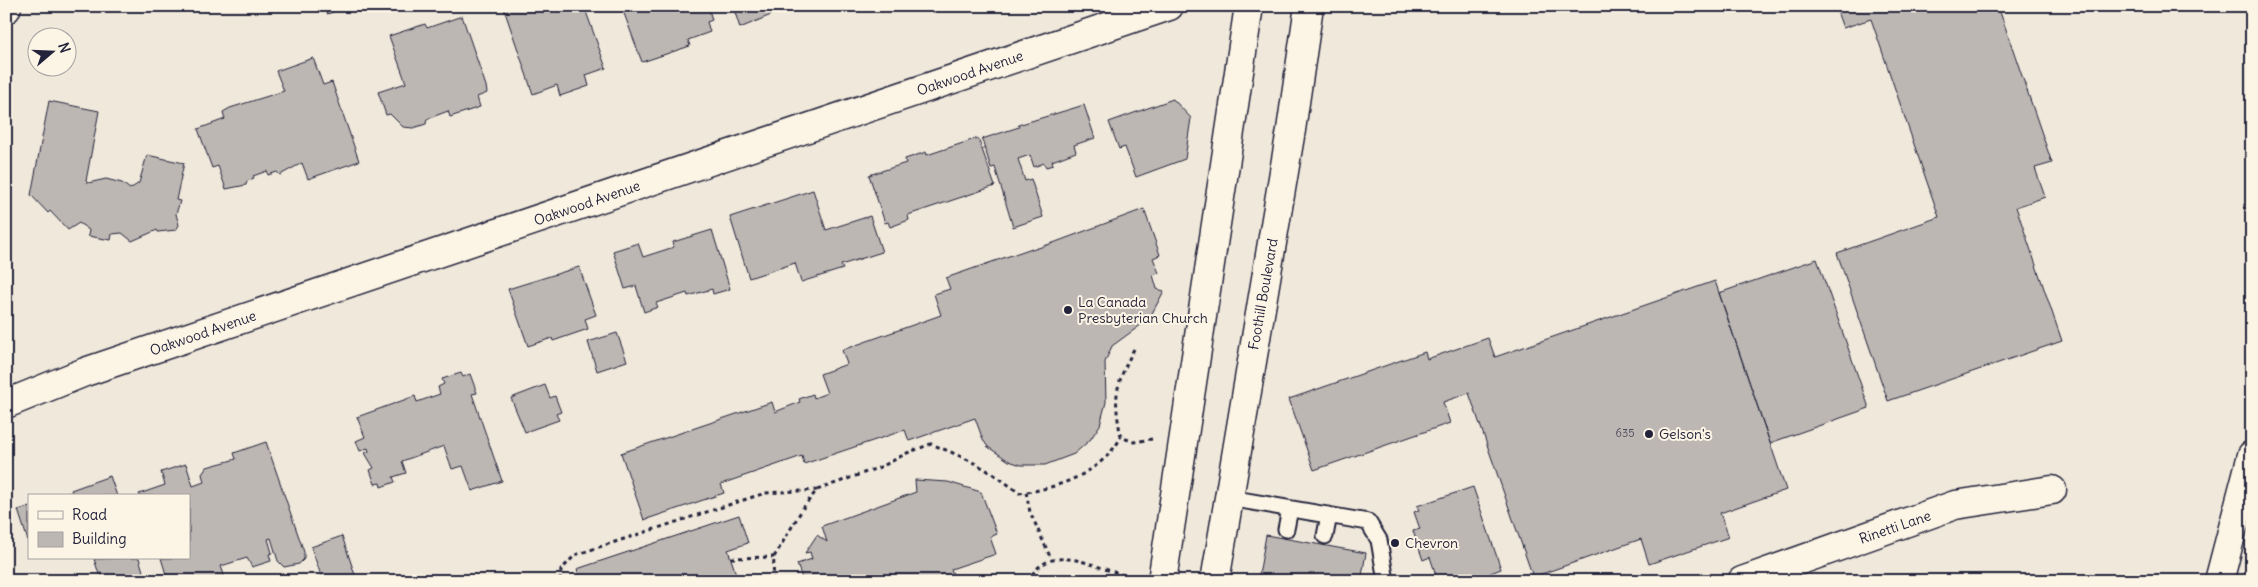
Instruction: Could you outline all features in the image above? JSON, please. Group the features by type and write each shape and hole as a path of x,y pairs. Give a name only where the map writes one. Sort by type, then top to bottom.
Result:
{"main road":[{"name":"Oakwood Avenue","path":"6,404 95,369 1169,6"},
{"path":"1162,581 1249,6"},
{"name":"Foothill Boulevard","path":"1215,581 1310,6"},
{"path":"2219,581 2252,455"},
{"name":"Rinetti Lane","path":"1742,581 1788,573 1955,506 2052,490"}],"lane":[{"path":"1229,498 1368,522 1379,540 1386,581"},
{"path":"1286,529 1290,509"},
{"path":"1325,536 1329,515"}],"path":[{"path":"560,581 562,570 576,555 765,493 817,490 883,466 907,453 931,444 972,460 998,476 1019,493 1043,491 1080,476 1102,461 1115,447 1121,437 1116,409 1119,379 1134,349"},
{"path":"1121,437 1134,442 1153,439"},
{"path":"773,581 774,557 803,508 817,490"},
{"path":"1026,492 1030,512 1052,562"},
{"path":"731,558 774,557"},
{"path":"1027,581 1041,565 1064,558 1086,562 1106,571 1130,576"}],"building":[{"path":"324,6 351,6 327,14"},
{"path":"507,6 584,6 606,68 586,75 589,86 560,96 557,85 533,94 504,9"},
{"path":"626,6 708,6 712,20 707,22 710,32 688,40 690,46 642,62 622,8"},
{"path":"733,6 787,6 778,11 774,8 769,10 771,15 740,28"},
{"path":"1835,6 2006,6 1999,9 2052,163 2035,168 2045,197 2016,207 2062,341 1888,401 1837,253 1939,217 1871,19 1843,28"},
{"path":"462,16 486,86 487,93 477,97 480,107 450,117 448,111 427,119 426,124 413,128 403,127 390,114 386,115 378,92 406,83 389,36 425,24 427,28"},
{"path":"313,58 323,85 332,82 359,161 308,179 302,163 280,175 277,172 268,175 267,171 253,176 254,178 247,181 246,185 226,189 218,166 212,168 198,129 225,119 223,112 230,108 284,91 276,71"},
{"path":"1173,99 1191,118 1185,159 1136,177 1125,147 1119,149 1109,122"},
{"path":"49,101 99,111 86,181 88,183 106,179 122,183 130,189 139,183 147,155 184,163 176,200 180,201 176,214 179,225 176,230 158,232 157,230 132,241 122,233 112,234 111,240 88,236 89,230 79,223 68,230 50,211 48,213 31,195"},
{"path":"1084,105 1095,138 1074,145 1076,152 1052,161 1053,165 1046,167 1044,163 1034,167 1030,155 1018,159 1025,181 1031,179 1043,217 1013,227 995,167 991,168 982,139 1019,127 1018,125"},
{"path":"978,138 995,186 908,215 909,220 890,227 888,222 885,223 869,175 906,163 905,159 926,152 927,155"},
{"path":"813,190 826,230 870,216 882,252 841,265 843,269 801,282 795,263 749,278 730,217"},
{"path":"1144,209 1160,255 1153,258 1159,273 1153,275 1157,289 1164,291 1149,319 1112,346 1105,362 1106,402 1100,425 1090,440 1074,454 1045,465 1021,465 1009,461 988,447 983,440 975,418 909,441 905,430 804,464 802,456 721,484 724,493 644,520 621,453 772,402 775,412 800,402 799,399 813,394 814,398 827,393 820,374 847,364 842,350 941,315 934,294 950,289 946,278 1032,248 1032,250 1053,243"},
{"path":"712,230 730,289 713,294 712,289 688,296 687,293 656,303 658,307 644,312 636,286 625,289 613,251 638,243 643,257 674,247 673,242"},
{"path":"1817,259 1869,408 1770,443 1719,293"},
{"path":"579,267 596,315 585,319 588,329 553,341 552,338 528,346 508,289"},
{"path":"1715,281 1786,490 1720,513 1729,537 1649,564 1641,539 1533,577 1469,393 1443,402 1450,423 1314,470 1289,399 1425,352 1427,359 1488,338 1495,357"},
{"path":"617,333 627,361 597,371 588,342"},
{"path":"461,373 463,377 470,374 477,393 472,394 502,481 472,491 463,466 452,469 444,446 402,461 406,473 393,477 395,482 381,487 380,483 375,484 370,470 374,468 365,453 369,452 368,448 360,451 356,441 365,437 357,417 415,396 417,402 440,394 438,387 444,384 442,379"},
{"path":"545,385 550,398 555,396 561,412 556,414 559,420 525,432 511,398"},
{"path":"266,442 304,552 304,559 299,564 284,567 278,561 271,538 268,539 272,553 269,554 271,561 252,567 247,558 221,566 226,581 168,581 162,560 190,560 190,494 139,494 165,485 161,472 186,464 193,486 204,482 202,474 207,467 236,459 234,453"},
{"path":"110,476 116,494 66,494 72,492 71,490"},
{"path":"915,480 948,482 981,492 997,534 990,537 996,554 951,569 955,581 803,581 797,564 812,559 810,552 805,553 817,535 827,542 822,526 916,492"},
{"path":"1473,487 1501,569 1488,574 1489,578 1482,580 1481,577 1471,581 1438,581 1430,557 1423,560 1413,531 1420,529 1414,512 1419,510 1417,506"},
{"path":"28,507 28,541 18,510"},
{"path":"739,515 748,543 728,550 737,577 727,581 581,581 577,569"},
{"path":"1266,535 1366,553 1361,581 1258,581"},
{"path":"342,536 357,581 323,581 311,547"},
{"path":"94,560 140,560 145,578 137,581 104,581 101,573 99,574"}],"place":[{"name":"La Canada Presbyterian Church","path":"1068,310"},
{"name":"Gelson's","path":"1649,434"},
{"name":"Chevron","path":"1395,543"}]}
